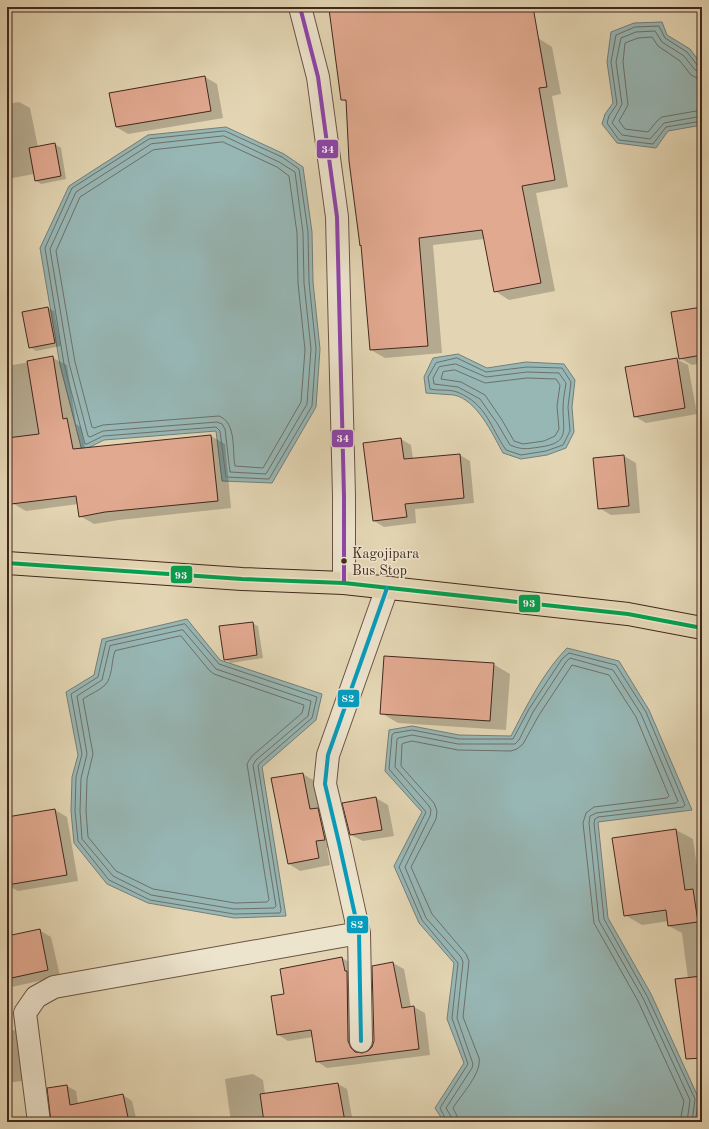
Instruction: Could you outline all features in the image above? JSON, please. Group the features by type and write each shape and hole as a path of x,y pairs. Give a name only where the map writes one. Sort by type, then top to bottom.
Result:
{"highway":[{"path":"7,564 344,584 628,614 702,628"}],"street":[{"path":"300,7 318,77 337,217 344,496 344,584"},
{"path":"361,1041 359,933 325,784 328,755 387,588"},
{"path":"39,1122 25,1014 36,997 54,987 359,933"}],"water":[{"path":"662,22 667,35 690,49 702,65 702,125 668,131 656,148 617,143 602,124 605,114 613,103 607,62 611,32 634,23"},
{"path":"226,127 284,154 303,167 312,232 313,282 320,349 316,407 272,483 222,481 216,431 104,440 82,451 60,365 40,248 69,186 148,135"},
{"path":"458,354 487,368 526,362 564,364 575,380 572,407 574,432 566,448 547,455 521,459 503,453 489,427 470,403 454,395 426,393 424,377 433,358"},
{"path":"187,619 220,660 322,694 316,720 262,767 286,916 234,918 148,903 107,884 74,843 71,811 72,777 78,755 66,692 94,675 102,639"},
{"path":"567,648 619,661 649,710 692,810 598,822 608,918 651,994 699,1099 695,1122 444,1122 435,1108 464,1063 447,1019 454,963 419,923 394,866 422,812 385,771 389,730 412,726 459,735 511,736 543,678"}],"building":[{"path":"346,7 533,7 547,87 539,88 555,180 522,186 541,283 494,292 482,230 419,238 428,346 370,350 361,245 360,246 349,161 346,100 341,100 329,9"},
{"path":"205,76 211,111 116,127 109,93"},
{"path":"55,143 61,176 35,181 29,148"},
{"path":"48,307 55,343 29,348 22,312"},
{"path":"702,307 702,355 679,359 671,312"},
{"path":"53,356 63,419 67,418 73,449 211,435 218,501 105,512 79,517 76,496 11,504 7,470 7,438 39,434 27,361"},
{"path":"677,358 685,408 634,417 625,367"},
{"path":"401,438 404,459 460,454 464,498 405,504 407,517 373,521 363,443"},
{"path":"624,455 629,506 598,509 593,458"},
{"path":"253,622 257,655 224,660 219,626"},
{"path":"384,656 494,663 490,721 380,714"},
{"path":"303,773 310,809 318,808 325,840 316,841 319,858 288,864 271,778"},
{"path":"376,797 382,830 350,835 342,803"},
{"path":"55,809 67,875 7,885 7,817"},
{"path":"676,829 685,890 693,889 698,922 668,926 666,910 624,916 612,838"},
{"path":"40,929 48,970 7,979 7,936"},
{"path":"342,957 345,971 347,971 348,1041 351,1048 355,1052 362,1053 368,1051 372,1047 374,1041 372,966 393,962 402,1008 414,1006 419,1049 316,1062 311,1030 277,1035 271,996 284,994 280,969"},
{"path":"702,976 702,1058 686,1059 675,979"},
{"path":"338,1083 345,1122 264,1122 260,1094"},
{"path":"67,1085 70,1105 123,1094 129,1122 51,1122 47,1088"}],"transit line":[{"name":"34","path":"300,7 318,77 337,217 344,496 344,583"},
{"name":"93","path":"7,563 242,579 344,583 628,614 702,628"},
{"name":"82","path":"361,1041 359,933 325,784 328,755 387,588"}],"place":[{"name":"Kagojipara Bus Stop","path":"344,561"}]}
